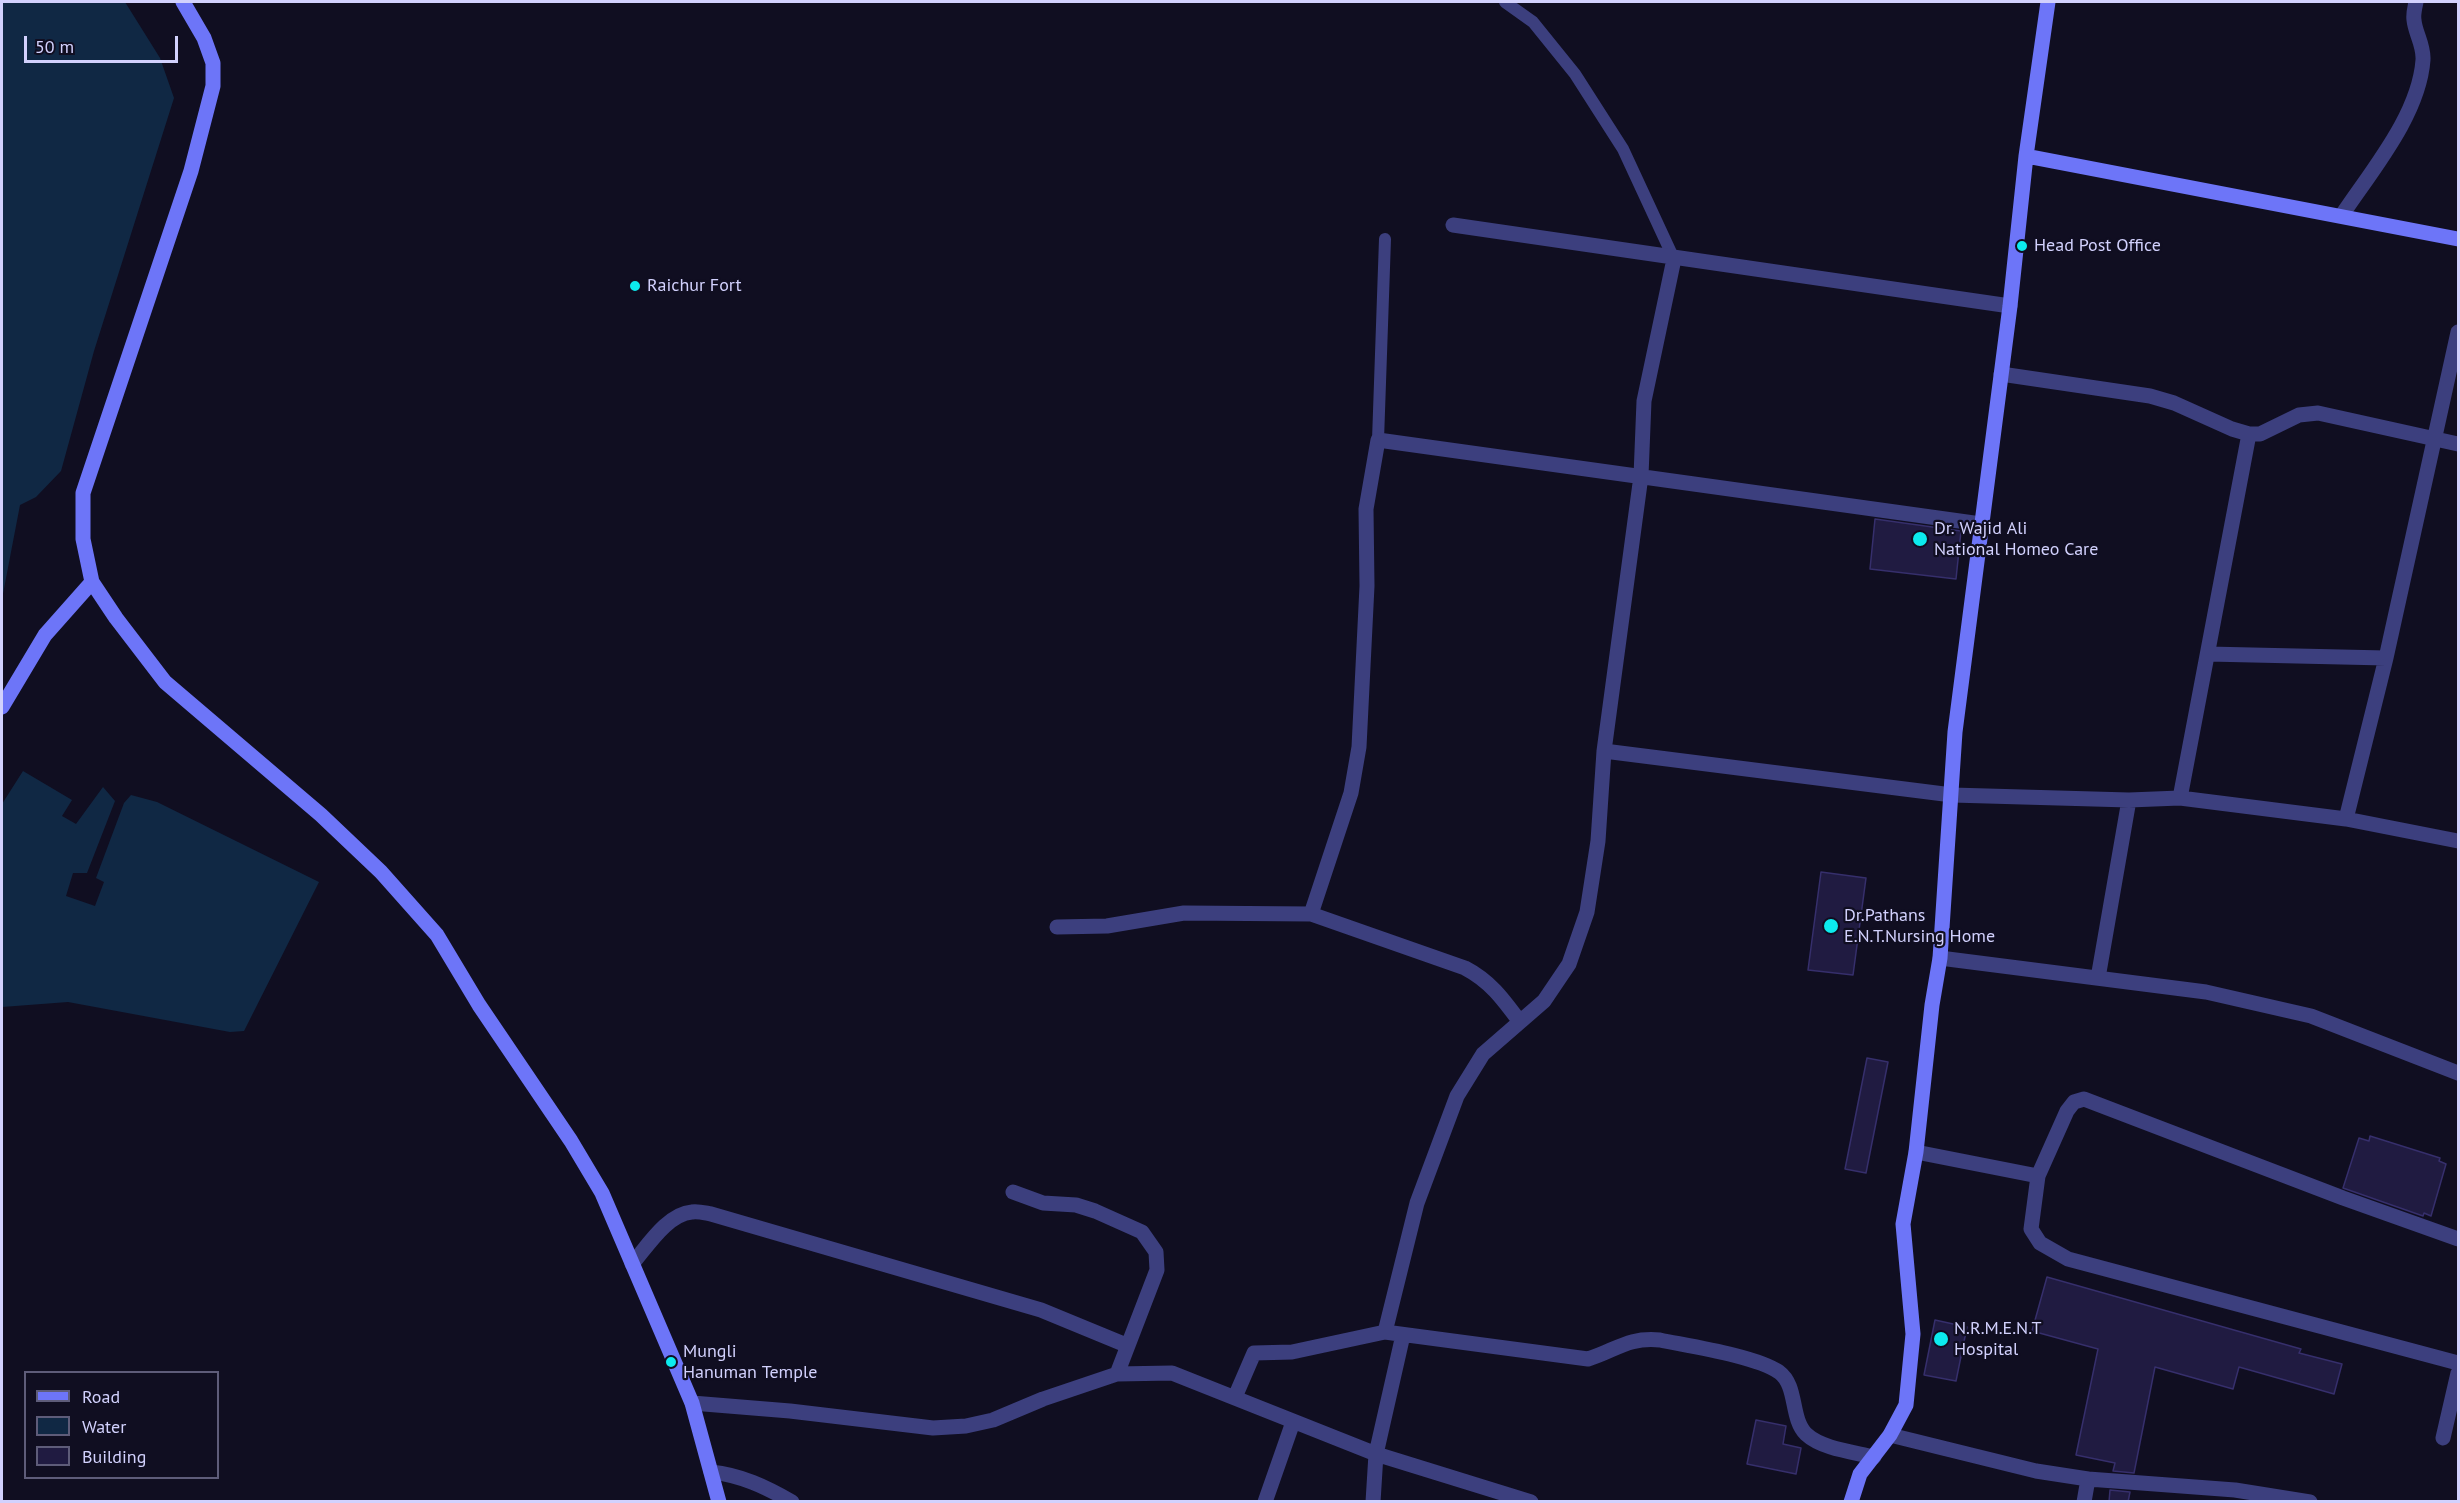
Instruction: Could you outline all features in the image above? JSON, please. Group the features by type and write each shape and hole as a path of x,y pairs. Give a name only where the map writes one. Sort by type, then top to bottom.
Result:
{"main road":[{"path":"183,2 204,38 213,63 213,86 191,171 83,493 83,539 92,582 116,618 165,682 329,823 381,872 437,936 479,1005 571,1141 602,1193 692,1403 719,1502"},
{"path":"1851,1502 1860,1474 1890,1436 1906,1405 1913,1334 1903,1224 1916,1152 1932,1005 1940,958 1955,732 2010,306 2026,156 2048,2"},
{"path":"2026,156 2458,239"},
{"path":"2,707 45,635 92,582"}],"street":[{"path":"2342,215 2397,132 2415,99 2424,58 2421,38 2414,21 2416,2"},
{"path":"1454,225 1674,259 2010,306"},
{"path":"1385,1332 1417,1203 1457,1096 1483,1054 1544,1001 1569,964 1587,912 1598,841 1604,751 1641,476 1644,401 1674,259"},
{"path":"2346,819 2386,658 2458,332"},
{"path":"2001,374 2150,396 2174,403 2232,429 2250,434 2260,434 2299,415 2318,413 2458,444"},
{"path":"2180,798 2250,434"},
{"path":"1311,914 1351,793 1359,747 1367,586 1366,509 1378,440 1981,524"},
{"path":"2208,654 2386,658"},
{"path":"1604,751 1952,795 2129,800 2180,798 2346,819 2458,841"},
{"path":"2098,978 2129,800"},
{"path":"1057,927 1107,926 1184,913 1311,914 1465,968 1483,978 1497,991 1520,1022"},
{"path":"1940,958 2206,992 2311,1016 2458,1073"},
{"path":"2458,1239 2343,1198 2084,1099 2074,1102 2067,1111 2038,1176 2031,1229 2040,1243 2068,1259 2458,1364"},
{"path":"1916,1152 2038,1176"},
{"path":"1013,1192 1043,1203 1076,1205 1095,1211 1142,1232 1151,1242 1156,1252 1157,1270 1116,1374"},
{"path":"633,1264 667,1224 680,1215 691,1212 711,1214 1041,1310 1126,1345"},
{"path":"1235,1397 1254,1353 1292,1352 1385,1332 1588,1359 1608,1353 1630,1341 1652,1339 1762,1364 1780,1373 1789,1384 1804,1432 1817,1442 1874,1457"},
{"path":"1373,1502 1377,1454 1403,1335"},
{"path":"692,1403 790,1411 933,1428 955,1427 993,1420 1042,1399 1116,1374 1172,1373 1377,1454 1531,1502"},
{"path":"2443,1438 2458,1373"},
{"path":"1265,1502 1293,1422"},
{"path":"1890,1436 2036,1471 2088,1479 2235,1490 2310,1502"},
{"path":"711,1472 734,1474 772,1490 792,1502"},
{"path":"2084,1502 2088,1479"}],"lane":[{"path":"1505,2 1533,21 1575,74 1623,149 1674,259"},
{"path":"1378,440 1385,239"}],"water":[{"path":"2,2 125,2 160,58 174,98 94,351 61,471 36,497 20,505 2,599"},
{"path":"23,771 72,800 62,816 76,824 103,787 115,801 87,873 73,873 66,896 95,906 104,882 96,878 124,803 131,795 157,802 319,882 244,1031 230,1032 68,1002 2,1007 2,804"}],"building":[{"path":"1875,519 1961,531 1956,579 1870,569"},
{"path":"1821,872 1866,878 1853,975 1808,970"},
{"path":"1867,1058 1888,1062 1866,1173 1845,1169"},
{"path":"2370,1136 2440,1158 2439,1161 2446,1164 2431,1216 2424,1213 2423,1216 2343,1188 2359,1138 2369,1141"},
{"path":"2047,1277 2301,1349 2299,1353 2342,1364 2334,1394 2239,1367 2233,1389 2155,1367 2134,1473 2113,1471 2115,1463 2076,1455 2098,1349 2032,1331"},
{"path":"1935,1320 1967,1327 1956,1381 1924,1375"},
{"path":"1756,1420 1786,1426 1783,1444 1801,1448 1796,1474 1747,1464"},
{"path":"2110,1490 2130,1492 2128,1502 2109,1502"}],"place":[{"name":"Head Post Office","path":"2022,246"},
{"name":"Raichur Fort","path":"635,286"},
{"name":"Dr. Wajid Ali National Homeo Care","path":"1920,539"},
{"name":"Dr.Pathans E.N.T.Nursing Home","path":"1831,926"},
{"name":"N.R.M.E.N.T Hospital","path":"1941,1339"},
{"name":"Mungli Hanuman Temple","path":"671,1362"}]}
